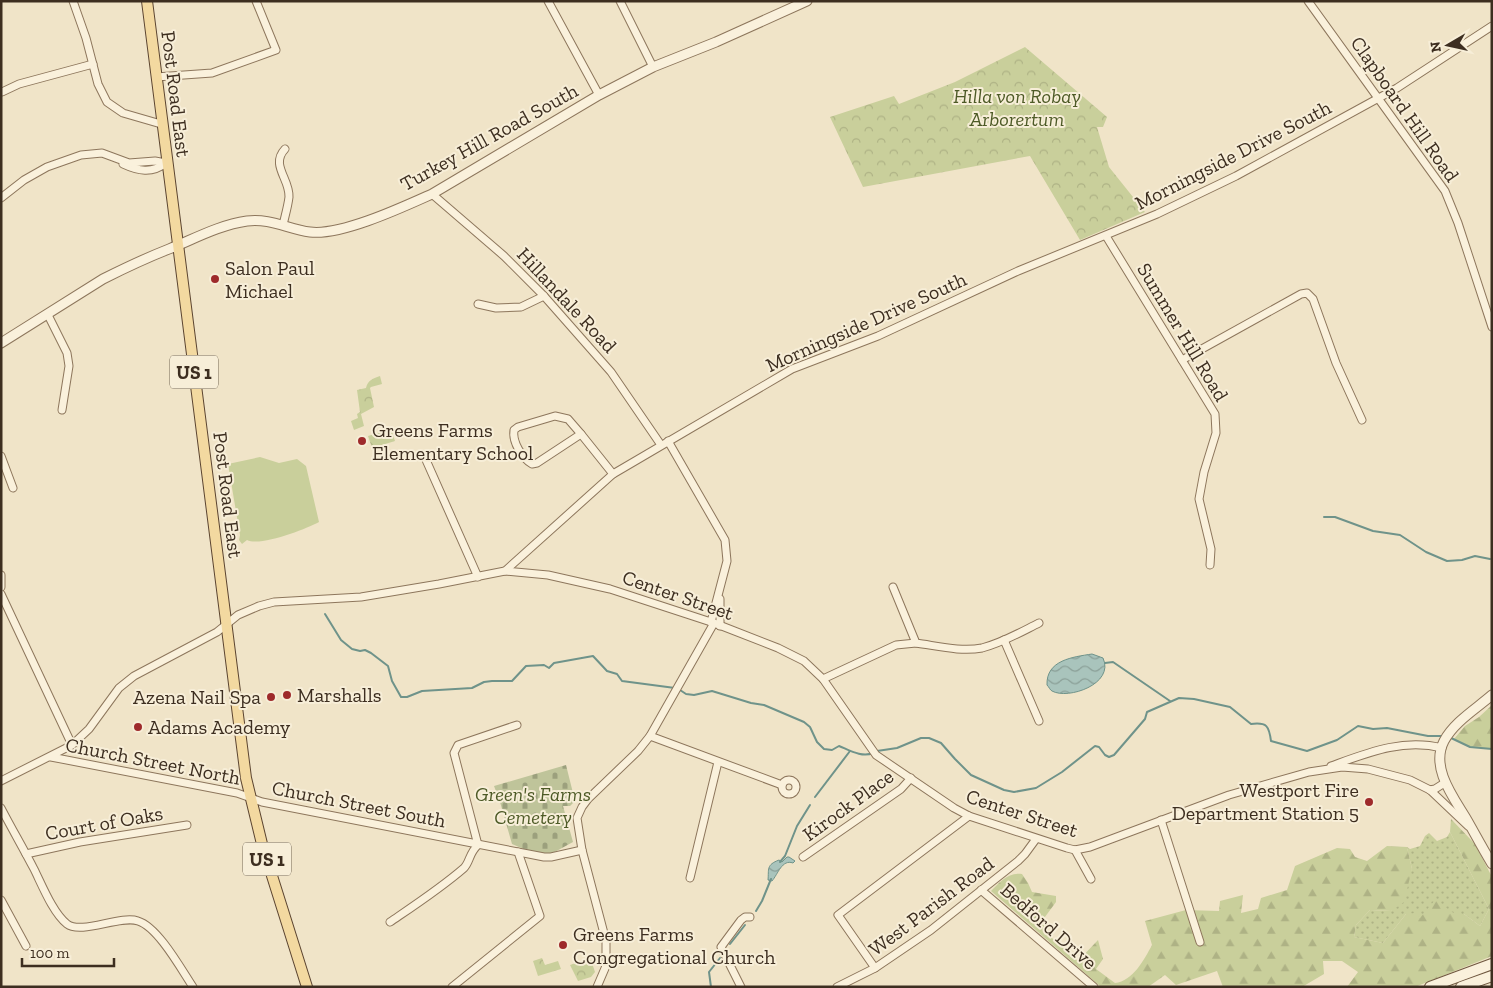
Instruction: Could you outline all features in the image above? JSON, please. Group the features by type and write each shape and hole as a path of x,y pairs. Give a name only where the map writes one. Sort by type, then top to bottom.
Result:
{"main road":[{"name":"Post Road East","path":"146,1 249,797 307,987"},
{"path":"1430,987 1492,964"},
{"path":"1461,987 1492,976"}],"street":[{"path":"73,1 100,89 110,105 127,114 161,124"},
{"path":"156,76 212,73 276,50 256,1"},
{"path":"548,1 599,95"},
{"path":"620,1 653,67"},
{"name":"Turkey Hill Road South","path":"1,343 103,279 140,260 201,235 242,222 261,220 309,232 334,231 432,194 599,95 653,67 716,42 807,1"},
{"name":"Clapboard Hill Road","path":"1308,1 1445,191 1458,223 1492,326"},
{"name":"Morningside Drive South","path":"1,781 72,745 89,729 119,688 134,676 217,632 245,611 274,602 361,597 505,571 613,474 792,369 878,336 1018,271 1157,214 1236,176 1378,99 1492,26"},
{"path":"2,92 19,84 93,64"},
{"path":"283,225 289,197 288,187 279,163 280,155 285,149"},
{"path":"1,198 24,180 47,166 71,158 95,154 138,171 159,168 166,163"},
{"name":"Hillandale Road","path":"432,194 504,256 544,296 611,372 660,445"},
{"name":"Summer Hill Road","path":"1106,236 1215,414 1216,433 1204,472 1199,499 1211,549 1210,565"},
{"path":"1182,360 1301,294 1307,293 1313,299 1336,363 1362,420"},
{"path":"478,304 496,308 521,307 544,296"},
{"path":"48,315 67,353 70,366 62,410"},
{"path":"581,434 538,463 532,464 522,455 513,436 514,430 518,427 555,416 568,419 581,434 613,474"},
{"path":"597,987 606,966 606,941 582,850 577,818 582,807 638,751 650,736 715,624 720,592 728,561 725,540 668,441"},
{"path":"1,456 13,488"},
{"path":"426,460 478,577"},
{"name":"Center Street","path":"505,571 548,575 610,589 715,624 778,648 804,661 823,679 875,752 954,808 969,816 1075,850 1090,847 1229,795 1323,769 1378,750 1398,745 1443,744"},
{"path":"1,575 1,586"},
{"path":"893,587 916,643"},
{"path":"1,594 72,745"},
{"path":"823,679 896,645 916,643 960,649 982,648 1004,640 1039,623"},
{"path":"1004,640 1039,721"},
{"path":"1492,695 1453,730 1443,744 1441,765 1446,782 1492,864"},
{"path":"390,922 466,866 471,851 478,845 454,753 455,748 458,745 516,725"},
{"path":"650,736 782,785"},
{"name":"Church Street North","path":"51,757 249,797"},
{"path":"690,878 718,762"},
{"name":"Center Street","path":"1323,769 1342,767 1368,769 1410,780 1430,790 1472,829"},
{"name":"Kirock Place","path":"803,857 901,789 911,778"},
{"path":"1430,790 1446,782"},
{"name":"Church Street South","path":"249,797 262,802 518,852 551,857 582,850"},
{"path":"1,808 59,915 67,924 78,928 127,920 139,921 162,940 193,987"},
{"path":"875,968 838,915 969,816"},
{"path":"1160,820 1200,942"},
{"name":"Court of Oaks","path":"26,854 80,842 187,825"},
{"name":"West Parish Road","path":"842,986 875,968 931,930 1026,854 1036,839"},
{"path":"1075,850 1091,880"},
{"path":"452,987 540,916 518,852"},
{"name":"Bedford Drive","path":"982,890 1094,987"},
{"path":"1,900 26,946"},
{"path":"741,987 721,947 741,920 745,917 750,917"}],"green space":[{"name":"Hilla von Robay Arborertum","path":"1025,47 1107,117 1103,127 1097,127 1109,167 1145,212 1080,240 1030,156 863,187 830,117 894,96 899,104 955,82"},
{"path":"380,376 382,384 370,388 374,407 361,414 364,426 354,430 351,421 358,418 357,414 360,412 357,390 366,388 371,380"},
{"path":"391,429 395,441 372,448 368,436"},
{"path":"260,457 279,463 297,459 306,466 319,522 283,536 253,542 247,540 242,544 239,540 240,535 228,464"},
{"path":"1492,705 1492,749 1470,747 1454,739 1465,726"},
{"name":"Green's Farms Cemetery","path":"566,765 575,801 570,806 563,806 573,842 551,854 526,850 512,844 494,786"},
{"path":"1451,819 1475,844 1492,877 1492,956 1415,987 1347,987 1358,972 1342,961 1323,961 1324,974 1302,987 1223,987 1217,971 1176,985 1165,975 1148,987 1101,987 991,891 1008,876 1022,874 1032,892 1056,896 1056,902 1042,921 1044,931 1078,961 1098,940 1103,959 1096,969 1115,983 1133,974 1152,945 1145,921 1186,910 1219,911 1220,901 1243,895 1241,913 1258,909 1261,898 1287,890 1295,866 1337,848 1350,849 1355,857 1367,861 1387,846 1407,847 1412,869 1404,902 1391,911 1370,910 1356,925 1354,937 1383,943 1406,914 1416,913 1420,918 1435,900 1455,914 1464,914 1480,926 1489,909 1450,832"},
{"path":"1450,832 1489,909 1480,926 1464,914 1420,918 1406,914 1383,943 1354,937 1356,925 1370,910 1391,911 1412,869 1407,847 1410,849 1420,846 1425,836 1429,833 1437,841 1447,837"},
{"path":"542,958 545,965 558,961 561,969 538,976 533,961"},
{"path":"591,960 595,972 591,977 578,981 570,965 576,963 577,965"}],"water":[{"path":"1092,654 1103,658 1105,667 1102,675 1088,688 1068,693 1059,693 1052,691 1047,685 1051,670 1056,665 1062,661"},
{"path":"787,857 795,861 783,865 772,881 768,880 770,866 779,860 782,862"}],"waterway":[{"path":"1324,517 1335,517 1373,531 1400,535 1426,552 1447,561 1462,560 1475,556 1490,559"},
{"path":"325,614 341,640 352,649 365,650 371,653 388,666 392,681 401,697 407,697 422,691 472,688 484,682 512,681 526,666 544,665 549,668 554,663 593,656 607,671 617,674 622,681 675,688"},
{"path":"1105,663 1113,662 1170,701"},
{"path":"680,690 686,694 694,695 712,691 764,705 804,722 810,727 817,742 824,749 832,750 839,746 864,755 873,753"},
{"path":"877,751 897,748 921,738 929,738 941,743 971,775 1004,790 1014,792 1036,788 1062,772 1095,746 1099,747 1109,757 1114,755 1145,719 1147,712 1179,698 1194,699 1230,707 1251,724 1266,726 1271,741 1307,751 1337,740 1358,726 1373,729 1387,728 1428,736 1444,736"},
{"path":"1449,737 1470,747 1492,749"},
{"path":"815,797 850,751"},
{"path":"780,862 785,856 797,826 810,805"},
{"path":"756,911 771,879"},
{"path":"730,944 745,925"},
{"path":"711,987 709,972 720,958"}],"place":[{"name":"Salon Paul Michael","path":"215,279"},
{"name":"Greens Farms Elementary School","path":"362,441"},
{"name":"Marshalls","path":"287,695"},
{"name":"Azena Nail Spa","path":"271,697"},
{"name":"Adams Academy","path":"138,727"},
{"name":"Westport Fire Department Station 5","path":"1369,802"},
{"name":"Greens Farms Congregational Church","path":"563,945"}]}
